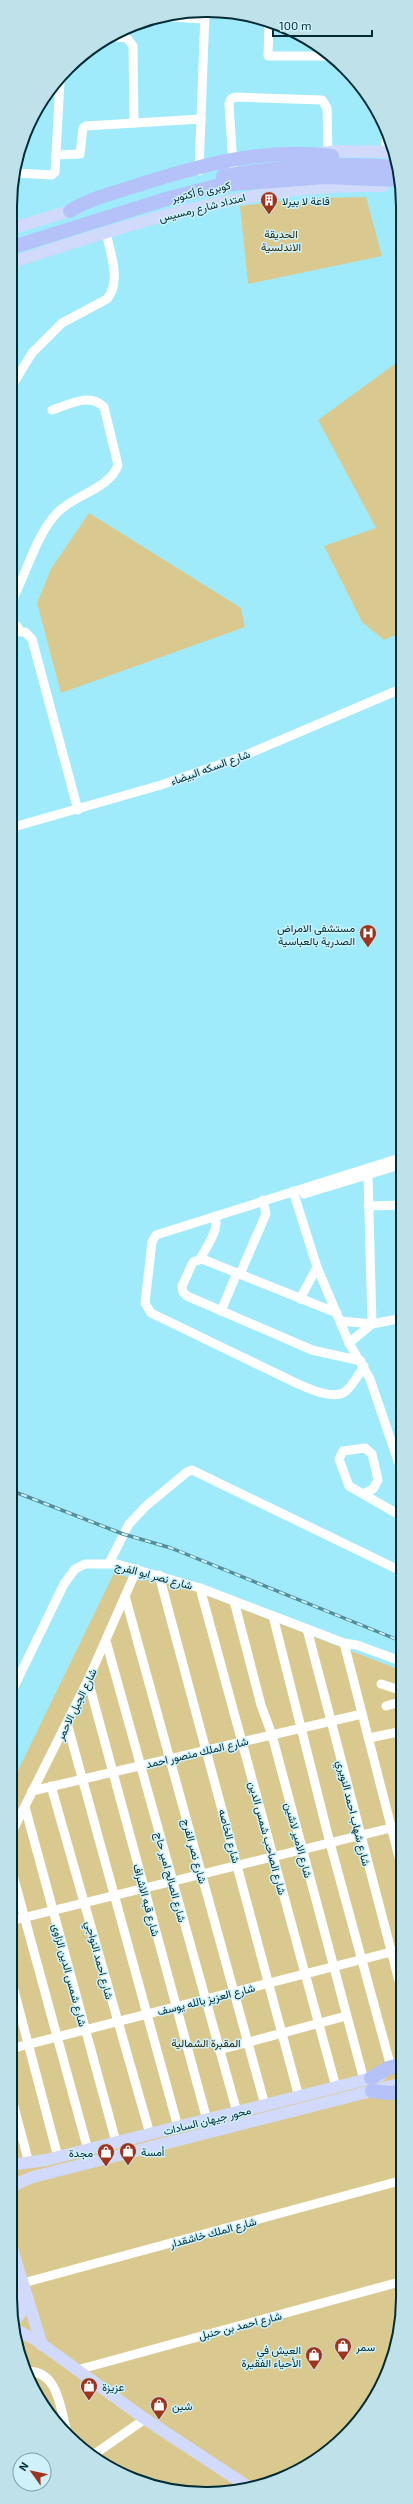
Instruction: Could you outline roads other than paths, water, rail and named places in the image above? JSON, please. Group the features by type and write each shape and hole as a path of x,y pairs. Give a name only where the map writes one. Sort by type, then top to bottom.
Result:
{"highway":[{"path":"70,211 101,197 188,170 259,155 286,153 331,156 351,163"},
{"name":"كوبرى 6 أكتوبر","path":"17,237 202,180 264,169 306,164 351,163 391,167"},
{"name":"كوبرى 6 أكتوبر","path":"17,246 186,194 233,183 325,177 394,180"},
{"path":"17,254 88,231 215,195 233,183"},
{"path":"369,2083 396,2069"},
{"path":"369,2083 388,2093 396,2092"}],"main road":[{"path":"17,227 199,173 233,166 328,152 388,152"},
{"name":"امتداد شارع رمسيس","path":"17,261 106,232 245,196 369,186 395,186"},
{"name":"محور جيهان السادات","path":"17,2184 33,2177 369,2083"},
{"name":"محور جيهان السادات","path":"17,2164 88,2150 336,2087 369,2083 396,2083"},
{"path":"17,2264 42,2345"},
{"path":"18,2315 23,2308 23,2283"},
{"path":"21,2333 42,2345 145,2419 243,2483"}],"street":[{"path":"199,173 204,17"},
{"path":"268,27 268,56 322,56"},
{"path":"122,38 127,38 133,46 134,123"},
{"path":"20,173 52,175 56,172 60,87"},
{"path":"233,166 229,104 231,99 235,97 322,100 327,108 328,152"},
{"path":"56,155 80,154 84,126 201,119"},
{"path":"17,377 32,353 62,323 107,299 112,293 114,277 106,232"},
{"path":"17,590 48,526 55,515 74,499 108,480 118,465 104,407 101,404 93,400 84,399 52,410"},
{"path":"17,631 25,632 32,639 78,810"},
{"name":"شارع السكه البيضاء","path":"17,826 161,786 241,757 396,691"},
{"path":"292,1193 396,1159"},
{"path":"363,1363 345,1392 335,1395 316,1391 151,1313 146,1308 145,1298 153,1237 263,1200 368,1175 396,1166"},
{"path":"368,1175 372,1324"},
{"path":"292,1193 317,1267 349,1343 363,1363 396,1453"},
{"path":"221,1311 266,1214 263,1200"},
{"path":"368,1206 396,1206"},
{"path":"215,1216 217,1222 216,1229 200,1259 192,1262 182,1286 183,1292 221,1311 312,1350 363,1363"},
{"path":"200,1259 338,1317 372,1324 396,1319"},
{"path":"300,1300 317,1267"},
{"path":"349,1343 372,1324"},
{"path":"364,1494 373,1489 378,1480 372,1454 365,1448 343,1451 339,1459 346,1482 364,1494 396,1513"},
{"name":"شارع نصر ابو الفرج","path":"396,1569 192,1470 187,1472 138,1513 128,1524 109,1563 159,1575 200,1588 344,1643 357,1645 396,1659"},
{"path":"17,1681 69,1575 84,1564 109,1563"},
{"name":"شارع الجبل الاحمر","path":"17,1822 88,1680 137,1569"},
{"name":"شارع الخاصه","path":"159,1575 270,1983 299,2096"},
{"name":"شارع الصاحب شمس الدين","path":"200,1588 272,1857 336,2087"},
{"name":"شارع نصر الفرج","path":"125,1596 171,1758 201,1874 265,2105"},
{"name":"شارع الامير لاشين","path":"234,1601 260,1705 272,1735 346,2016 369,2083"},
{"path":"273,1616 330,1843 362,1960 396,2058"},
{"name":"شارع شهاب احمد النويري","path":"307,1629 359,1836 396,1970"},
{"name":"شارع الصالح امير حاج","path":"106,1641 142,1765 204,2000 237,2112"},
{"path":"344,1643 396,1849"},
{"name":"شارع قبه الاشراف","path":"88,1680 207,2120"},
{"path":"380,1684 396,1689"},
{"path":"386,1706 396,1703"},
{"name":"شارع الملك منصور احمد","path":"32,1791 362,1714"},
{"path":"67,1723 178,2127"},
{"path":"369,1738 396,1732"},
{"name":"شارع احمد النواجي","path":"51,1786 150,2134"},
{"name":"شارع شمس الدين الزاوى","path":"25,1807 116,2142"},
{"path":"17,1920 396,1827"},
{"path":"17,1889 88,2150"},
{"name":"شارع العزيز بالله يوسف","path":"17,2047 396,1951"},
{"path":"17,2000 58,2157"},
{"path":"219,2050 346,2016"},
{"path":"17,2118 29,2163"},
{"name":"شارع الملك خاشقدار","path":"23,2283 396,2182"},
{"name":"شارع احمد بن حنبل","path":"77,2370 396,2282"},
{"path":"33,2373 42,2374 52,2383 64,2422"},
{"path":"97,2452 145,2419"}],"railway":[{"path":"17,1493 123,1534 171,1548 396,1639"}],"place":[{"name":"قاعة لا بيرلا","path":"269,215"},
{"name":"مستشفى الامراض الصدرية بالعباسية","path":"368,948"},
{"name":"أمسة","path":"128,2166"},
{"name":"مجدة","path":"106,2167"},
{"name":"سمر","path":"343,2361"},
{"name":"العيش في الأحياء الفقيرة","path":"314,2370"},
{"name":"عزيزة","path":"89,2401"},
{"name":"شبن","path":"159,2420"}],"park label":[{"name":"الحديقة الاندلسية","path":"281,239"},
{"name":"المقبرة الشمالية","path":"206,2042"}]}
